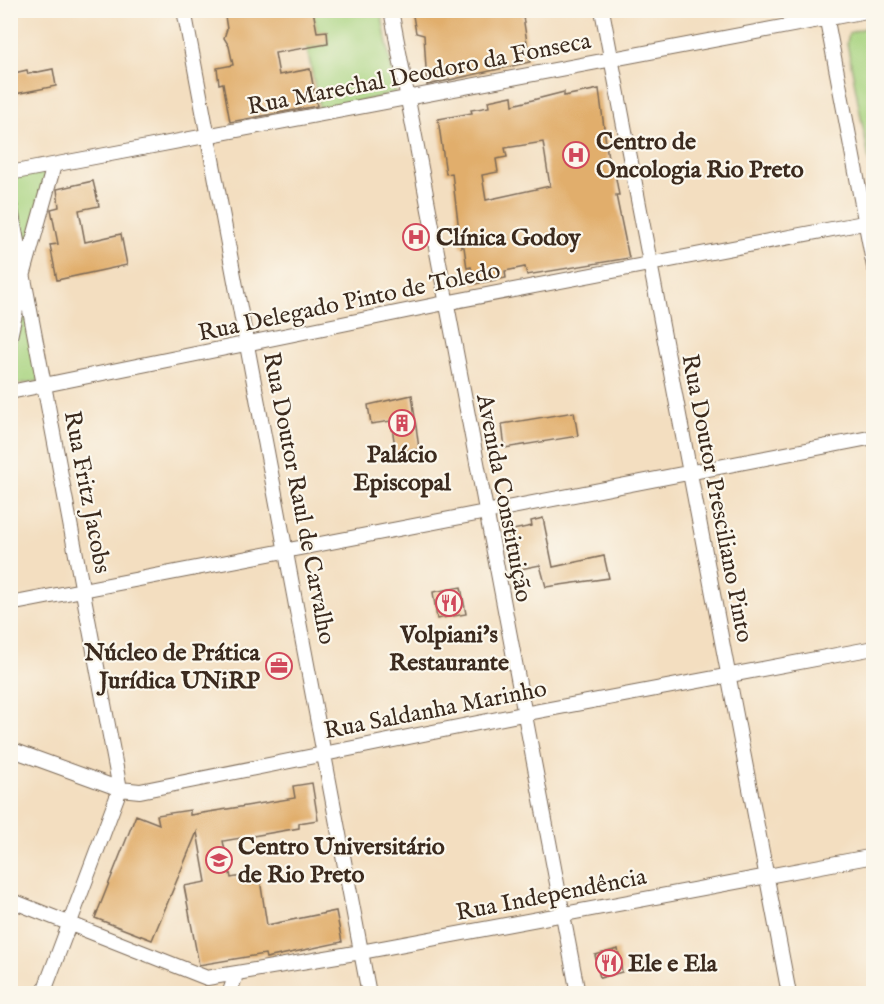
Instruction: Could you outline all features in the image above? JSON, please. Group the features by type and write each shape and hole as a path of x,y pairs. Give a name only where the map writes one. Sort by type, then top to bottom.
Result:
{"street":[{"name":"Rua Doutor Raul de Carvalho","path":"184,10 369,993"},
{"name":"Avenida Constituição","path":"390,10 578,993"},
{"name":"Rua Doutor Presciliano Pinto","path":"602,10 789,993"},
{"name":"Rua Marechal Deodoro da Fonseca","path":"10,173 407,100 826,14 872,10"},
{"path":"826,14 869,221 873,267"},
{"path":"10,337 24,273 54,165"},
{"name":"Rua Fritz Jacobs","path":"10,204 120,789"},
{"name":"Rua Delegado Pinto de Toledo","path":"10,392 445,303 869,221"},
{"path":"10,604 873,437"},
{"name":"Rua Saldanha Marinho","path":"10,748 120,789 140,792 524,714 873,648"},
{"path":"43,993 120,789"},
{"name":"Rua Independência","path":"10,900 207,978 236,975 873,856"},
{"path":"229,993 236,975"}],"green space":[{"path":"313,11 381,11 396,93 320,111 307,48 328,44 327,31 317,32"},
{"path":"874,25 873,181 847,43 849,33"},
{"path":"50,168 25,258 10,176"},
{"path":"25,289 40,381 11,385 11,362"}],"building":[{"path":"224,10 313,10 317,32 327,31 328,44 275,53 279,75 310,69 317,106 230,122 223,83 219,84 217,68 233,65 229,46 224,38 227,29"},
{"path":"412,10 522,10 530,62 427,85 424,35 416,33"},
{"path":"53,69 56,86 10,95 10,74 27,70 28,74"},
{"path":"599,89 610,174 615,173 619,195 616,195 629,258 527,275 525,267 505,271 506,278 474,284 471,267 467,268 464,247 461,247 452,173 446,174 438,119 472,113 471,110 489,107 488,101 512,96 513,105 564,92 564,96","holes":["543,142 550,186 486,200 482,175 498,172 496,159 507,157 505,148"]},
{"path":"93,181 99,206 79,210 85,242 121,234 127,265 57,280 50,245 58,244 51,209 59,207 57,189"},
{"name":"Palácio Episcopal","path":"412,395 419,449 396,453 391,421 371,424 368,405"},
{"path":"574,412 578,436 505,448 502,424"},
{"path":"543,518 553,567 604,556 609,578 546,587 540,565 515,570 508,531 532,526 531,521"},
{"name":"Volpiani's Restaurante","path":"461,587 466,614 437,619 433,592"},
{"path":"312,783 318,820 299,823 299,828 223,841 231,878 259,873 267,925 336,911 342,942 266,958 265,954 199,965 184,886 206,882 197,832 152,940 95,918 136,815 159,824 157,815 190,810 190,815 295,798 293,786"},
{"name":"Ele e Ela","path":"618,949 622,972 600,978 595,955"}],"place":[{"name":"Centro de Oncologia Rio Preto","path":"576,155"},
{"name":"Clínica Godoy","path":"416,237"},
{"name":"Palácio Episcopal","path":"402,423"},
{"name":"Volpiani's Restaurante","path":"449,603"},
{"name":"Núcleo de Prática Jurídica UNiRP","path":"279,666"},
{"name":"Centro Universitário de Rio Preto","path":"219,860"},
{"name":"Ele e Ela","path":"609,963"}]}
